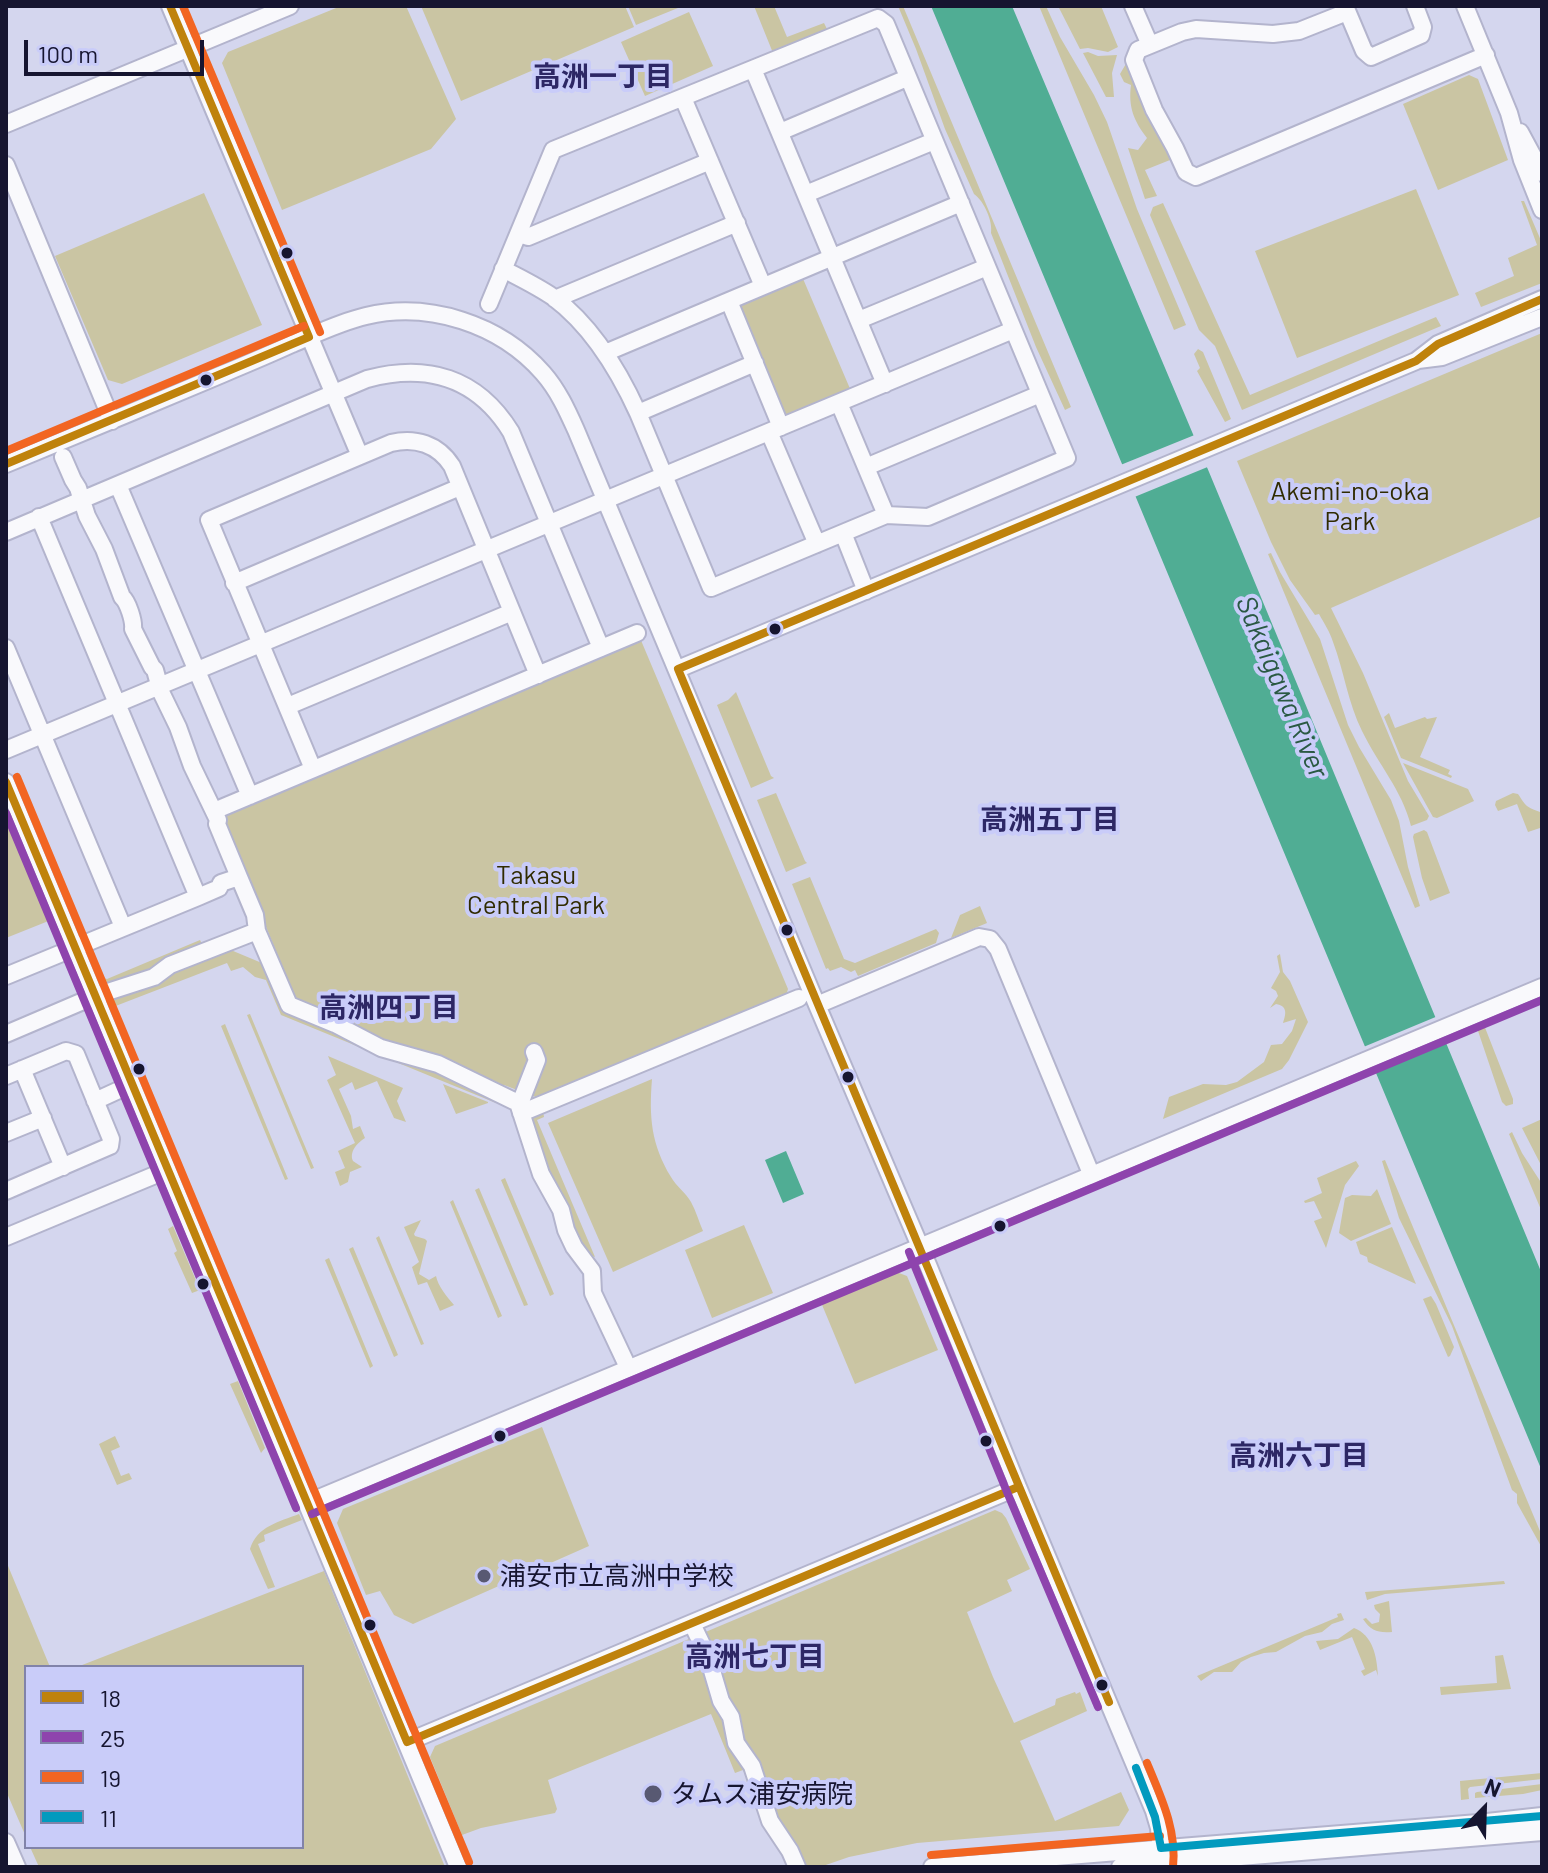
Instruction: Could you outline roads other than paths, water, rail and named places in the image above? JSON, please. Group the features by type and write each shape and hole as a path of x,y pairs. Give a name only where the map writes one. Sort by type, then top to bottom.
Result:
{"street":[{"path":"170,6 360,456"},
{"path":"6,124 290,6"},
{"path":"1133,6 1150,45"},
{"path":"1415,6 1423,27 1419,38 1371,57 1364,51 1346,9 1299,31 1273,34 1196,29 1182,32 1138,50 1134,60 1154,110 1186,172 1196,177 1486,55"},
{"path":"1465,6 1509,113 1522,160 1542,210"},
{"path":"489,304 503,269 519,234 553,150 753,69 878,12 886,24 1067,458 928,517 886,515 711,588 638,413 605,353 579,321 555,299 503,269"},
{"path":"753,69 885,384"},
{"path":"780,132 907,78"},
{"path":"683,98 763,286"},
{"path":"1509,113 1542,173"},
{"path":"806,194 934,141"},
{"path":"519,234 528,237 710,161"},
{"path":"6,165 112,421"},
{"path":"605,353 961,203"},
{"path":"555,299 737,223"},
{"path":"859,320 987,267"},
{"path":"1416,361 1438,344 1542,299"},
{"path":"729,301 755,363 775,430 817,544"},
{"path":"6,464 342,323 367,316 403,311 469,322 500,337 535,365 553,386 572,420 678,669 1154,1811 1162,1856"},
{"path":"678,669 1416,361 1442,357 1542,317"},
{"path":"6,750 1013,330"},
{"path":"638,413 755,363"},
{"path":"6,532 367,379 406,372 437,375 477,394 494,409 511,432 601,648"},
{"path":"866,467 1040,394"},
{"path":"839,403 886,515"},
{"path":"313,769 209,520 360,456 403,440 422,442 447,458 538,675"},
{"path":"63,457 130,611 135,625 133,629 155,670 192,766 218,820 255,915 257,931 289,1005 381,1048 438,1064 518,1103 541,1174 561,1210 574,1247 592,1271 593,1293 625,1361"},
{"path":"118,485 197,672 245,797"},
{"path":"234,583 460,487"},
{"path":"39,517 117,704 202,895"},
{"path":"843,533 866,591"},
{"path":"288,706 512,612"},
{"path":"214,811 637,633"},
{"path":"6,648 123,927"},
{"path":"6,782 458,1867"},
{"path":"6,976 239,877"},
{"path":"6,1034 95,996 154,977 170,965 257,931"},
{"path":"817,1005 979,937 990,939 998,949 1092,1176"},
{"path":"307,1503 1537,989"},
{"path":"520,1109 799,998"},
{"path":"6,1191 63,1167 110,1146 111,1139 76,1054 66,1051 14,1072 43,1118 63,1167"},
{"path":"520,1109 537,1060 534,1052"},
{"path":"95,1101 132,1084"},
{"path":"6,1133 43,1118"},
{"path":"6,1237 167,1170"},
{"path":"407,1742 1018,1487"},
{"path":"695,1630 708,1657 721,1701 731,1717 736,1743 752,1766 770,1821 797,1867"},
{"path":"1120,1867 1162,1856 1542,1816"},
{"path":"932,1867 1542,1832"},
{"path":"6,1842 17,1867"}],"water":[{"name":"Sakaigawa River","path":"931,6 1012,6 1209,472 1542,1274 1542,1471"},
{"path":"786,1151 804,1194 783,1203 765,1160"}],"place":[{"name":"浦安市立高洲中学校","path":"484,1576"},
{"name":"タムス浦安病院","path":"653,1794"}],"district":[{"name":"高洲一丁目","path":"603,77"},
{"name":"高洲五丁目","path":"1050,820"},
{"name":"高洲四丁目","path":"389,1008"},
{"name":"高洲六丁目","path":"1299,1456"},
{"name":"高洲七丁目","path":"755,1657"}],"park label":[{"name":"Akemi-no-oka Park","path":"1350,506"},
{"name":"Takasu Central Park","path":"536,890"}]}
